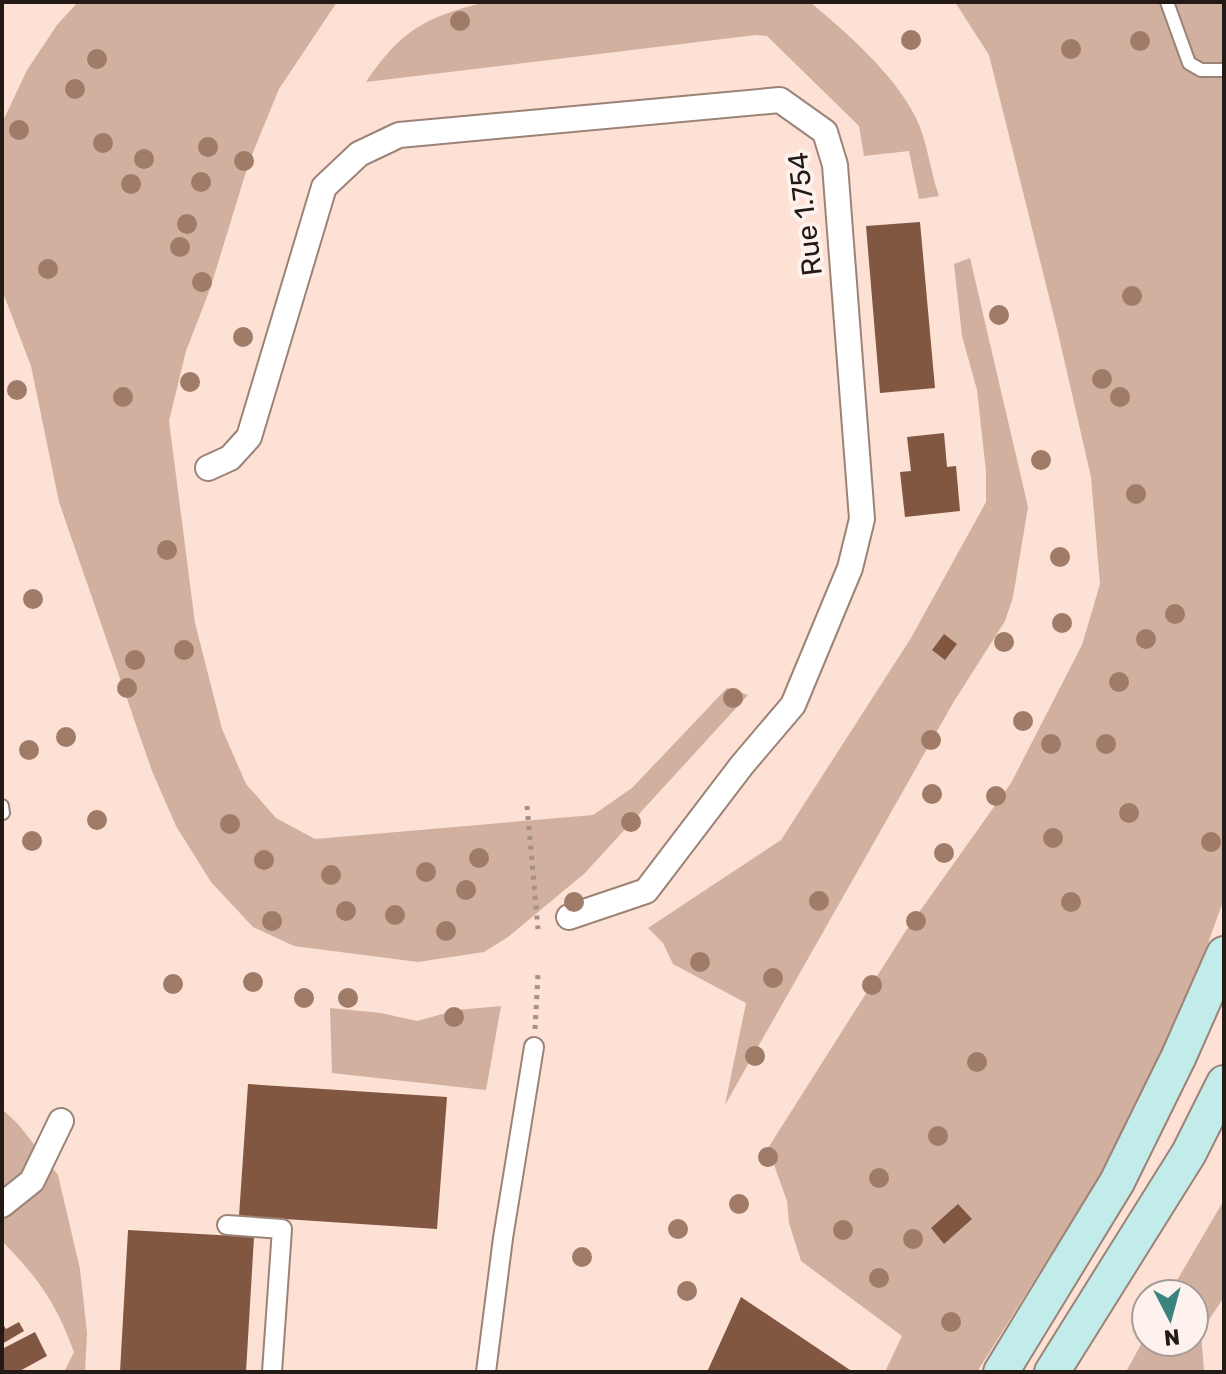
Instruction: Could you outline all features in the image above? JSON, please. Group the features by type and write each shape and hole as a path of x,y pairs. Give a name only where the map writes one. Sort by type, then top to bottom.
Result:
{"main road":[{"path":"1001,1372 1117,1182 1179,1056 1224,954"},
{"path":"1052,1372 1189,1153 1224,1083"}],"street":[{"name":"Rue 1.754","path":"208,468 230,458 249,437 324,187 359,154 399,135 780,100 825,132 835,165 862,519 850,568 793,705 742,765 646,891 569,917"},
{"path":"486,1372 503,1238 534,1047"},
{"path":"2,1205 32,1181 61,1121"},
{"path":"227,1225 282,1229 272,1372"}],"lane":[{"path":"1167,2 1189,63 1201,70 1224,70"},
{"path":"2,806 3,813"}],"path":[{"path":"527,806 538,929"},
{"path":"534,1047 538,974"}],"shaded area":[{"path":"78,2 337,2 279,89 249,162 210,289 186,351 169,421 195,623 222,729 246,784 276,818 315,839 593,815 632,788 727,688 748,695 585,873 508,937 484,952 418,962 294,946 253,927 211,882 176,826 152,771 59,502 31,366 2,290 2,123 27,70 57,25"},
{"path":"486,2 811,3 869,56 907,102 923,137 939,196 919,199 909,151 864,156 859,126 767,36 366,82 392,49 417,28 447,13"},
{"path":"955,2 1224,2 1224,899 1178,1026 1107,1165 977,1372 885,1372 902,1336 801,1261 789,1223 787,1201 768,1148 905,932 1011,783 1082,645 1100,584 1091,477 989,55"},
{"path":"970,258 1028,507 1013,597 1005,621 953,703 725,1105 746,1003 673,964 663,943 648,928 781,840 911,638 986,502 986,471 977,390 962,336 954,264"},
{"path":"501,1006 486,1090 332,1073 330,1008 381,1013 417,1021 457,1010"},
{"path":"2,1109 18,1124 58,1175 80,1269 87,1333 85,1372 64,1372 74,1352 60,1319 36,1280 2,1241"},
{"path":"1224,1200 1224,1297 1210,1318 1210,1278 1178,1278"},
{"path":"1134,1358 1203,1358 1204,1372 1126,1372"}],"building":[{"path":"920,222 935,388 880,393 866,226"},
{"path":"944,433 947,467 956,466 960,511 905,517 900,472 911,471 907,437"},
{"path":"944,634 957,644 945,660 932,650"},
{"path":"248,1084 447,1097 437,1229 239,1216"},
{"path":"958,1204 972,1219 944,1244 931,1228"},
{"path":"128,1230 254,1237 246,1372 120,1372"},
{"path":"741,1297 853,1372 707,1372"},
{"path":"19,1322 24,1331 2,1344 2,1323 6,1329"},
{"path":"35,1332 47,1356 18,1372 2,1372 2,1349"}]}
